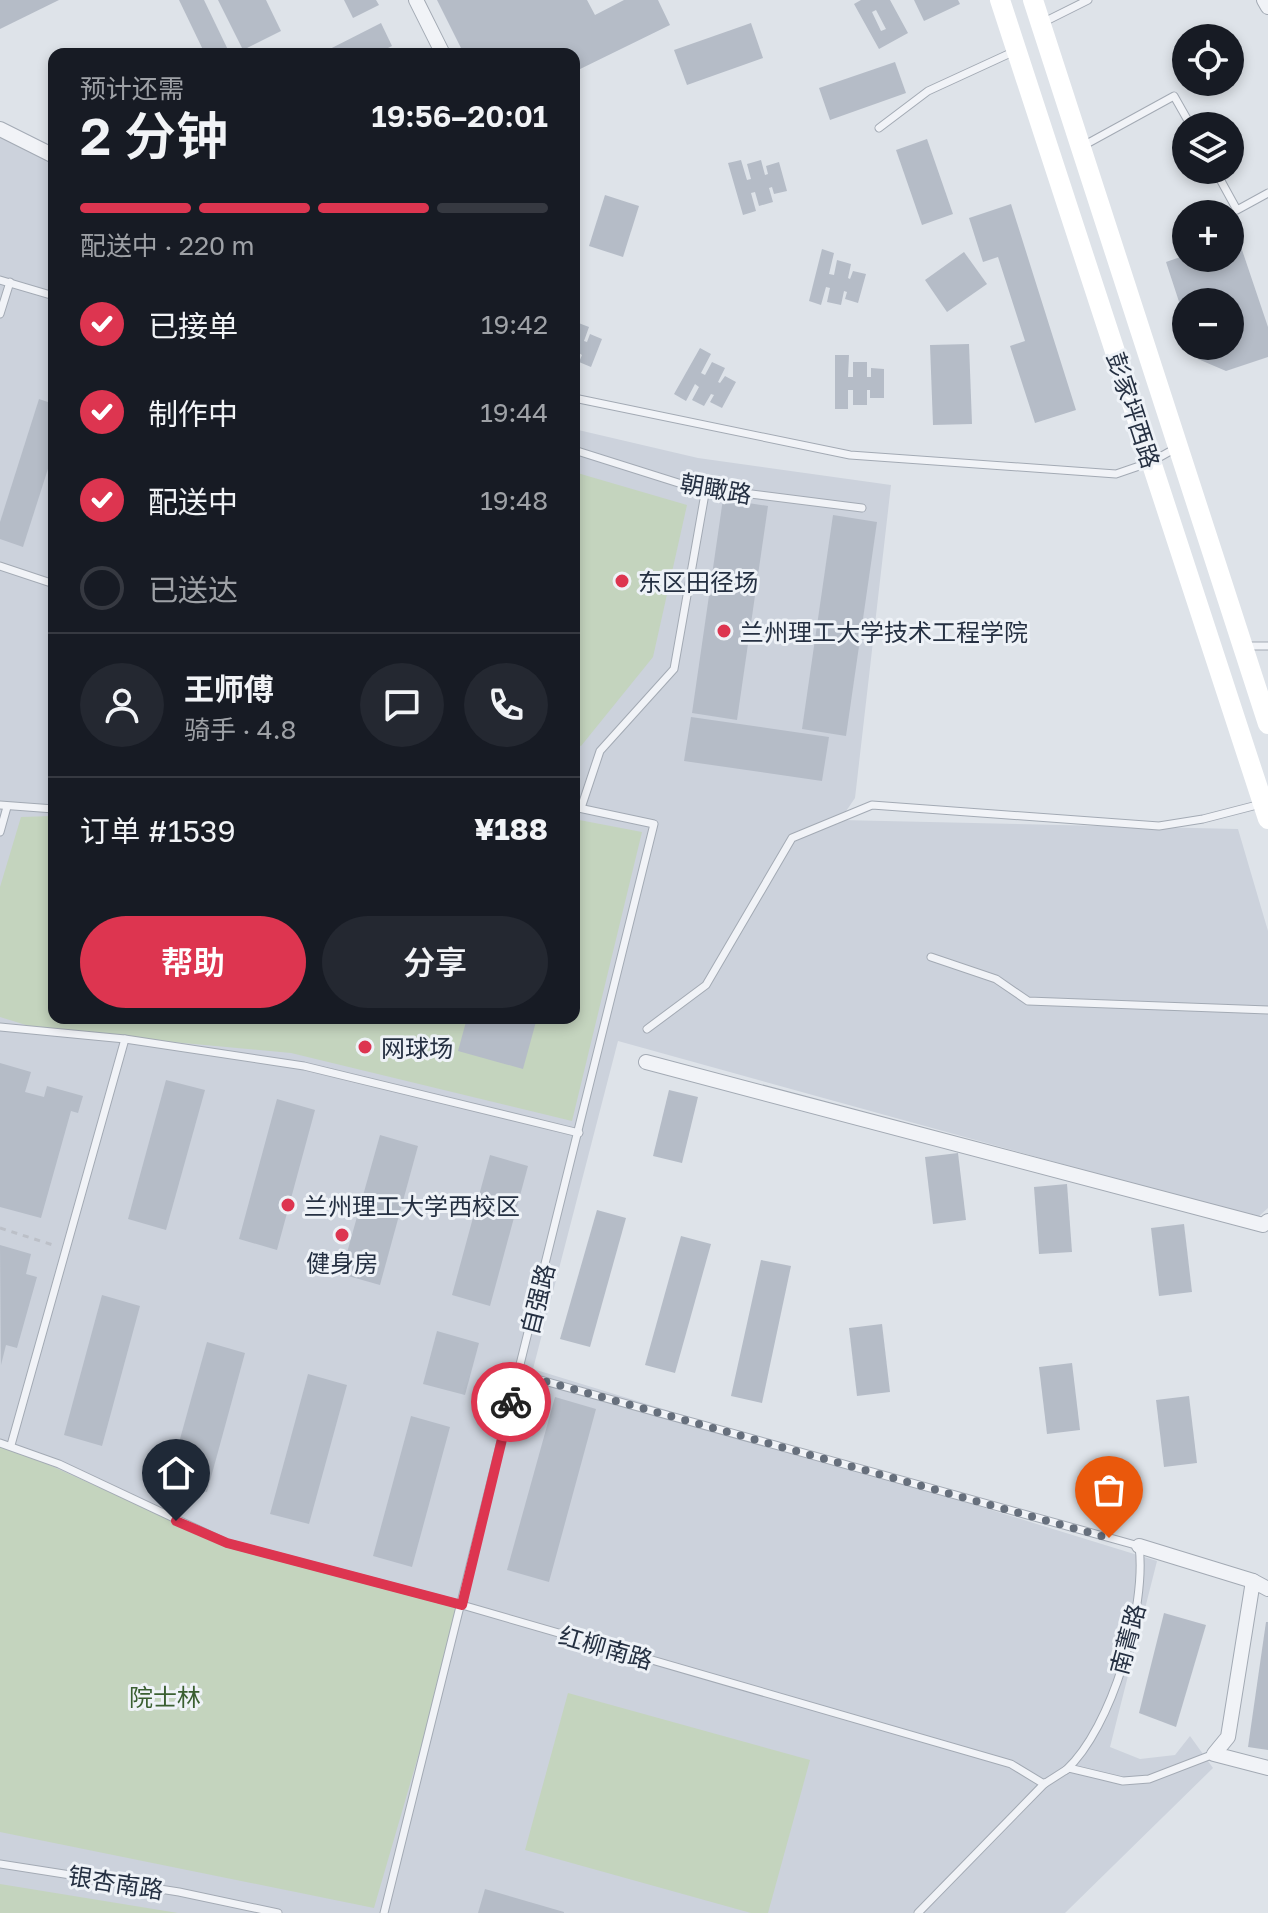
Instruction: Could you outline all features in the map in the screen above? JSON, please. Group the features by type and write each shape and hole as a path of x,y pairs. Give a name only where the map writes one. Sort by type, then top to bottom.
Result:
{"main road":[{"name":"彭家坪西路","path":"1000,0 1265,811"},
{"name":"彭家坪西路","path":"1033,0 1268,724"}],"street":[{"path":"416,0 440,48"},
{"path":"1264,0 1268,7"},
{"path":"0,129 48,153"},
{"path":"646,1062 1263,1225 1268,1221"},
{"path":"1139,1546 1253,1581 1268,1589"},
{"path":"1253,1581 1228,1737 1214,1754 1268,1768"}],"lane":[{"path":"1040,24 1088,0"},
{"path":"879,128 928,91 1017,51"},
{"path":"1080,148 1174,96 1183,112"},
{"path":"1223,184 1237,210 1268,193"},
{"path":"0,280 48,294"},
{"path":"0,314 10,282"},
{"path":"580,399 850,455 1116,474 1151,462 1177,447"},
{"name":"朝瞰路","path":"580,452 706,488 862,508"},
{"path":"580,801 600,751 674,669 706,488"},
{"path":"0,566 48,582"},
{"path":"1242,646 1268,646"},
{"path":"647,1029 706,985 792,838 872,805 1159,826 1265,811"},
{"path":"0,832 4,806 48,809"},
{"name":"自强路","path":"384,1913 654,824 580,809"},
{"path":"931,957 996,979 1028,1001 1268,1010"},
{"path":"0,1027 125,1039 304,1066 579,1133"},
{"path":"11,1445 125,1039"},
{"path":"519,1374 1139,1546"},
{"name":"红柳南路","path":"0,1443 11,1445 227,1543 462,1605 1011,1764 1044,1784"},
{"name":"南菁路","path":"918,1913 1044,1784 1069,1768 1104,1720 1138,1606 1143,1575 1139,1546"},
{"path":"1069,1768 1123,1781 1149,1779 1214,1754"},
{"name":"银杏南路","path":"0,1864 179,1892 278,1913"}],"path":[{"path":"0,1228 67,1250"}],"shaded area":[{"name":"兰州理工大学西校区","path":"0,122 48,150 48,1024 580,1024 580,430 698,458 891,485 855,798 840,820 1238,829 1268,931 1268,1208 1257,1218 618,1041 533,1369 1157,1561 1110,1747 1140,1759 1175,1755 1190,1736 1213,1768 1065,1913 0,1913"}],"green space":[{"name":"东区田径场","path":"580,474 687,505 653,657 581,746"},
{"path":"48,816 48,1024 580,1024 580,820 642,832 572,1121 291,1053 42,1030 0,1017 0,887 21,817"},
{"name":"院士林","path":"0,1443 219,1541 462,1605 374,1908 0,1832"},
{"path":"568,1693 810,1760 768,1913 751,1913 525,1850"},
{"path":"0,1884 178,1913 0,1913"}],"building":[{"path":"0,0 59,0 0,29"},
{"path":"179,0 204,0 227,48 202,48"},
{"path":"218,0 266,0 281,31 242,48"},
{"path":"344,0 376,0 379,5 353,18"},
{"path":"437,0 587,0 595,15 624,0 658,0 670,25 580,69 580,48 461,48"},
{"path":"861,0 890,0 908,33 879,49 854,4","holes":["876,10 886,29 881,31 872,12"]},
{"path":"914,0 958,0 960,4 924,21"},
{"path":"381,23 392,46 388,48 332,48"},
{"path":"751,23 763,58 687,85 674,50"},
{"path":"895,62 906,93 830,120 819,88"},
{"path":"927,139 953,214 922,225 896,150"},
{"path":"741,160 747,180 751,179 747,164 761,160 765,175 768,174 766,166 779,162 787,191 774,194 772,187 769,188 773,202 759,206 755,192 751,193 756,211 743,215 728,163"},
{"path":"605,195 639,206 623,257 589,246"},
{"path":"1011,204 1076,410 1035,423 1010,346 1025,341 998,257 983,262 969,218"},
{"path":"822,249 834,253 829,274 834,275 837,260 851,264 850,279 853,271 866,274 858,303 845,299 847,292 844,291 841,305 827,302 830,288 826,287 821,305 809,301"},
{"path":"964,252 987,284 947,312 925,280"},
{"path":"1244,256 1268,327 1268,357 1226,371 1200,360 1244,360 1244,288 1175,288 1166,262 1172,260 1172,272 1244,272"},
{"path":"580,324 589,327 584,341 587,342 590,334 602,339 591,367 580,362"},
{"path":"969,344 972,424 933,425 930,345"},
{"path":"700,348 711,354 701,373 705,375 712,362 725,368 718,382 725,376 736,382 722,408 710,402 714,395 711,394 704,406 692,400 699,387 695,384 686,401 674,394"},
{"path":"835,355 849,355 848,377 853,377 853,362 867,362 867,377 871,377 871,368 884,369 884,398 870,398 870,390 867,390 867,405 853,405 853,390 848,390 848,409 835,409"},
{"path":"39,399 48,402 48,469 23,547 0,539 0,522"},
{"path":"723,499 768,506 737,720 692,713"},
{"path":"833,515 877,522 846,736 802,729"},
{"path":"691,717 829,737 822,781 684,761"},
{"path":"465,1024 535,1024 523,1069 458,1051"},
{"path":"0,1063 31,1072 25,1092 44,1097 47,1086 83,1096 78,1113 71,1111 41,1218 0,1207"},
{"path":"166,1080 205,1090 166,1230 128,1219"},
{"path":"669,1090 698,1097 682,1163 653,1156"},
{"path":"277,1099 315,1110 277,1250 239,1239"},
{"path":"380,1135 418,1146 380,1285 341,1274"},
{"path":"958,1153 966,1220 933,1224 925,1157"},
{"path":"490,1155 528,1166 490,1306 452,1295"},
{"path":"1067,1184 1072,1252 1039,1254 1034,1187"},
{"path":"597,1210 626,1218 590,1347 560,1339"},
{"path":"1184,1224 1192,1292 1159,1296 1151,1228"},
{"path":"681,1236 711,1244 675,1373 645,1365"},
{"path":"0,1245 31,1254 26,1274 37,1277 17,1348 6,1345 1,1365"},
{"path":"761,1260 791,1266 762,1403 731,1396"},
{"path":"102,1295 140,1306 102,1446 64,1435"},
{"path":"882,1324 890,1392 857,1396 849,1328"},
{"path":"437,1331 479,1343 465,1395 423,1384"},
{"path":"207,1342 245,1353 207,1492 168,1482"},
{"path":"1072,1363 1080,1430 1047,1434 1039,1367"},
{"path":"308,1374 347,1385 309,1524 270,1514"},
{"path":"1189,1396 1197,1463 1164,1467 1156,1400"},
{"path":"555,1397 596,1409 549,1582 507,1570"},
{"path":"411,1416 450,1427 412,1567 373,1556"},
{"path":"1164,1613 1206,1625 1176,1727 1139,1713"},
{"path":"1268,1622 1268,1750 1248,1747"},
{"path":"485,1889 564,1912 564,1913 478,1913"}],"way so far":[{"path":"511,1402 519,1374 1109,1538"}],"place":[{"name":"东区田径场","path":"622,581"},
{"name":"兰州理工大学技术工程学院","path":"724,631"},
{"name":"网球场","path":"365,1047"},
{"name":"兰州理工大学西校区","path":"288,1205"},
{"name":"健身房","path":"342,1235"}],"route":[{"path":"176,1521 227,1543 462,1605 511,1402"}]}
